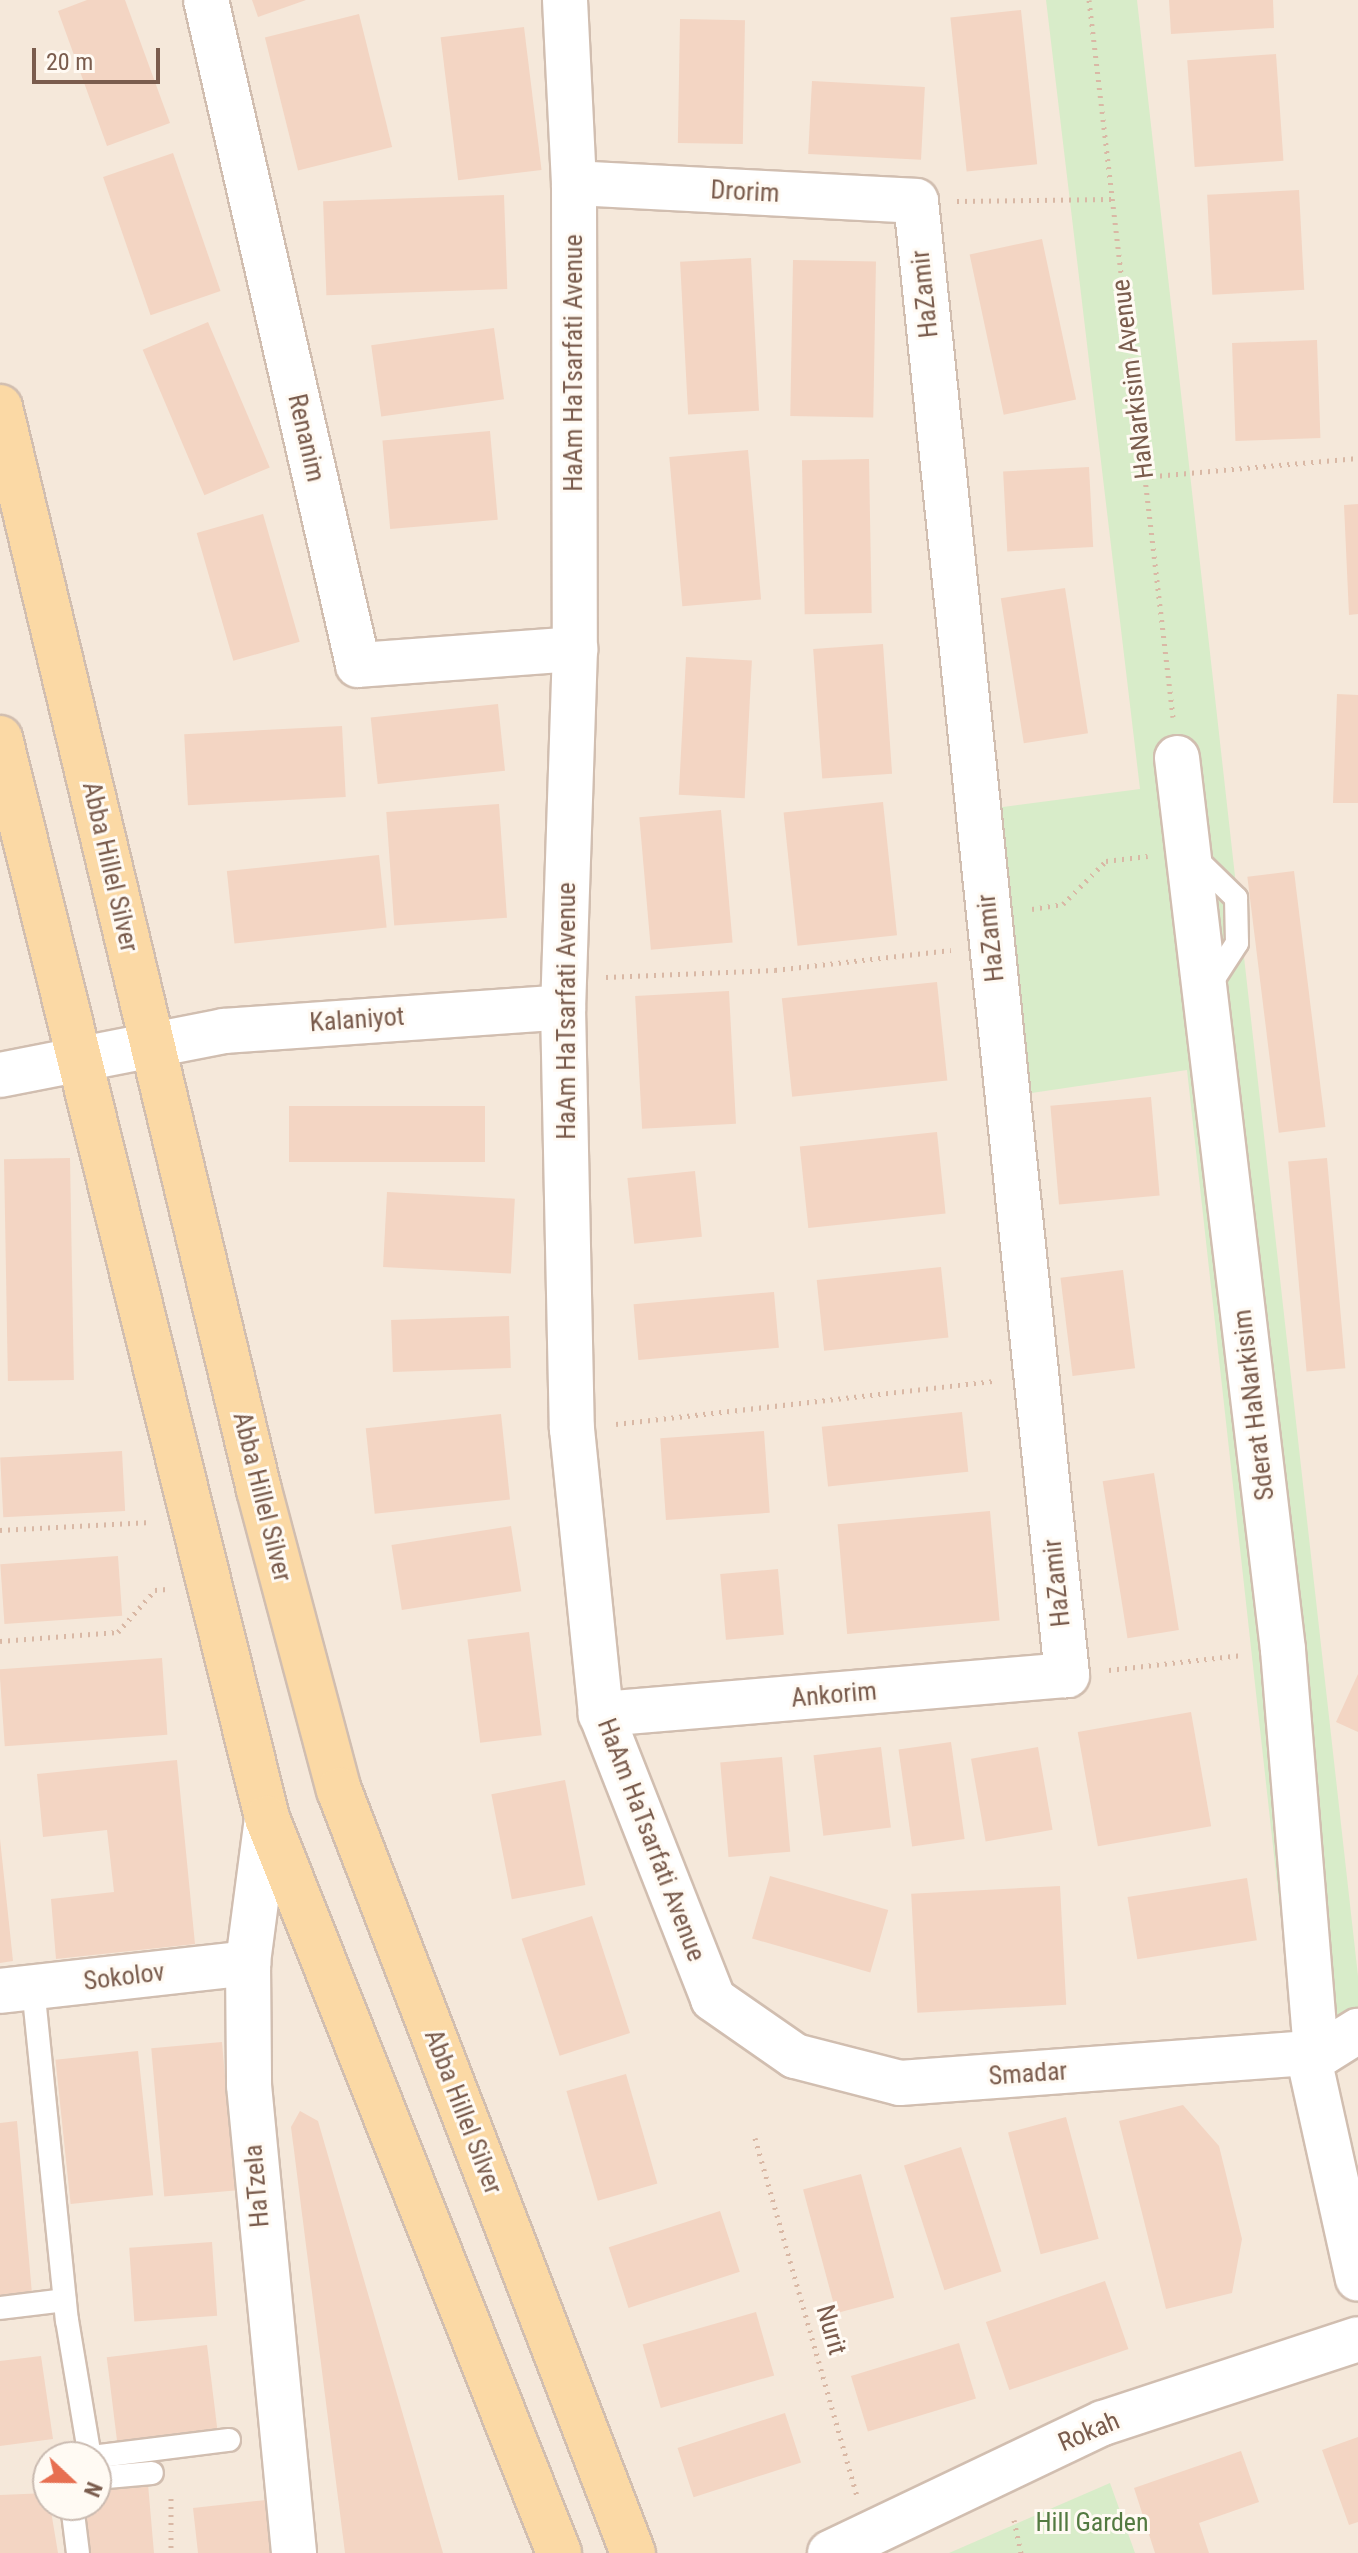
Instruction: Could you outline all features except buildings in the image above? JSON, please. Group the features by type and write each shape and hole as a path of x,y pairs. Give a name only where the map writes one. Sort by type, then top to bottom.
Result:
{"main road":[{"name":"Abba Hillel Silver","path":"0,407 152,1045 339,1790 633,2553"},
{"path":"0,738 84,1062 267,1818 559,2553"}],"street":[{"name":"Renanim","path":"206,0 358,665 575,649"},
{"name":"HaAm HaTsarfati Avenue","path":"565,0 574,183 575,649 563,993 572,1429 601,1714 713,1999"},
{"name":"Drorim","path":"574,183 916,201"},
{"name":"HaZamir","path":"916,201 1067,1675"},
{"name":"Sderat HaNarkisim","path":"1177,758 1327,2047"},
{"name":"Kalaniyot","path":"0,1075 84,1062 152,1045 291,1024 563,993"},
{"name":"Ankorim","path":"601,1714 1067,1675"},
{"name":"HaTzela","path":"267,1818 248,1963 253,2128 294,2553"},
{"name":"Sokolov","path":"16,1989 248,1963"},
{"name":"Smadar","path":"713,1999 795,2056 900,2083 1327,2047"},
{"path":"1327,2047 1358,2183"},
{"path":"1327,2047 1358,2279"},
{"name":"Rokah","path":"830,2553 1103,2423 1358,2339"}],"lane":[{"path":"16,1989 88,2441"},
{"path":"0,2308 65,2300"},
{"path":"112,2454 229,2440"},
{"path":"112,2478 161,2479"},
{"path":"74,2521 78,2553"}],"path":[{"name":"HaNarkisim Avenue","path":"1089,0 1177,758"},
{"path":"916,201 1112,199"},
{"path":"1144,477 1358,458"},
{"path":"563,993 775,970 990,930 1063,904 1106,861 1188,852"},
{"path":"572,1429 1036,1377"},
{"path":"0,1530 153,1522"},
{"path":"0,1641 118,1632 155,1590 209,1588"},
{"path":"1067,1675 1283,1650"},
{"name":"Nurit","path":"755,2138 868,2533"},
{"path":"161,2479 171,2553"},
{"path":"1014,2520 1021,2553"}],"shaded area":[{"path":"0,0 1358,0 1358,2553 0,2553"}],"green space":[{"path":"1046,0 1137,0 1358,1976 1358,2020 1294,2036 1187,1070 1018,1095 988,809 1140,789"},
{"name":"Hill Garden","path":"1110,2483 1135,2553 949,2553"}]}
